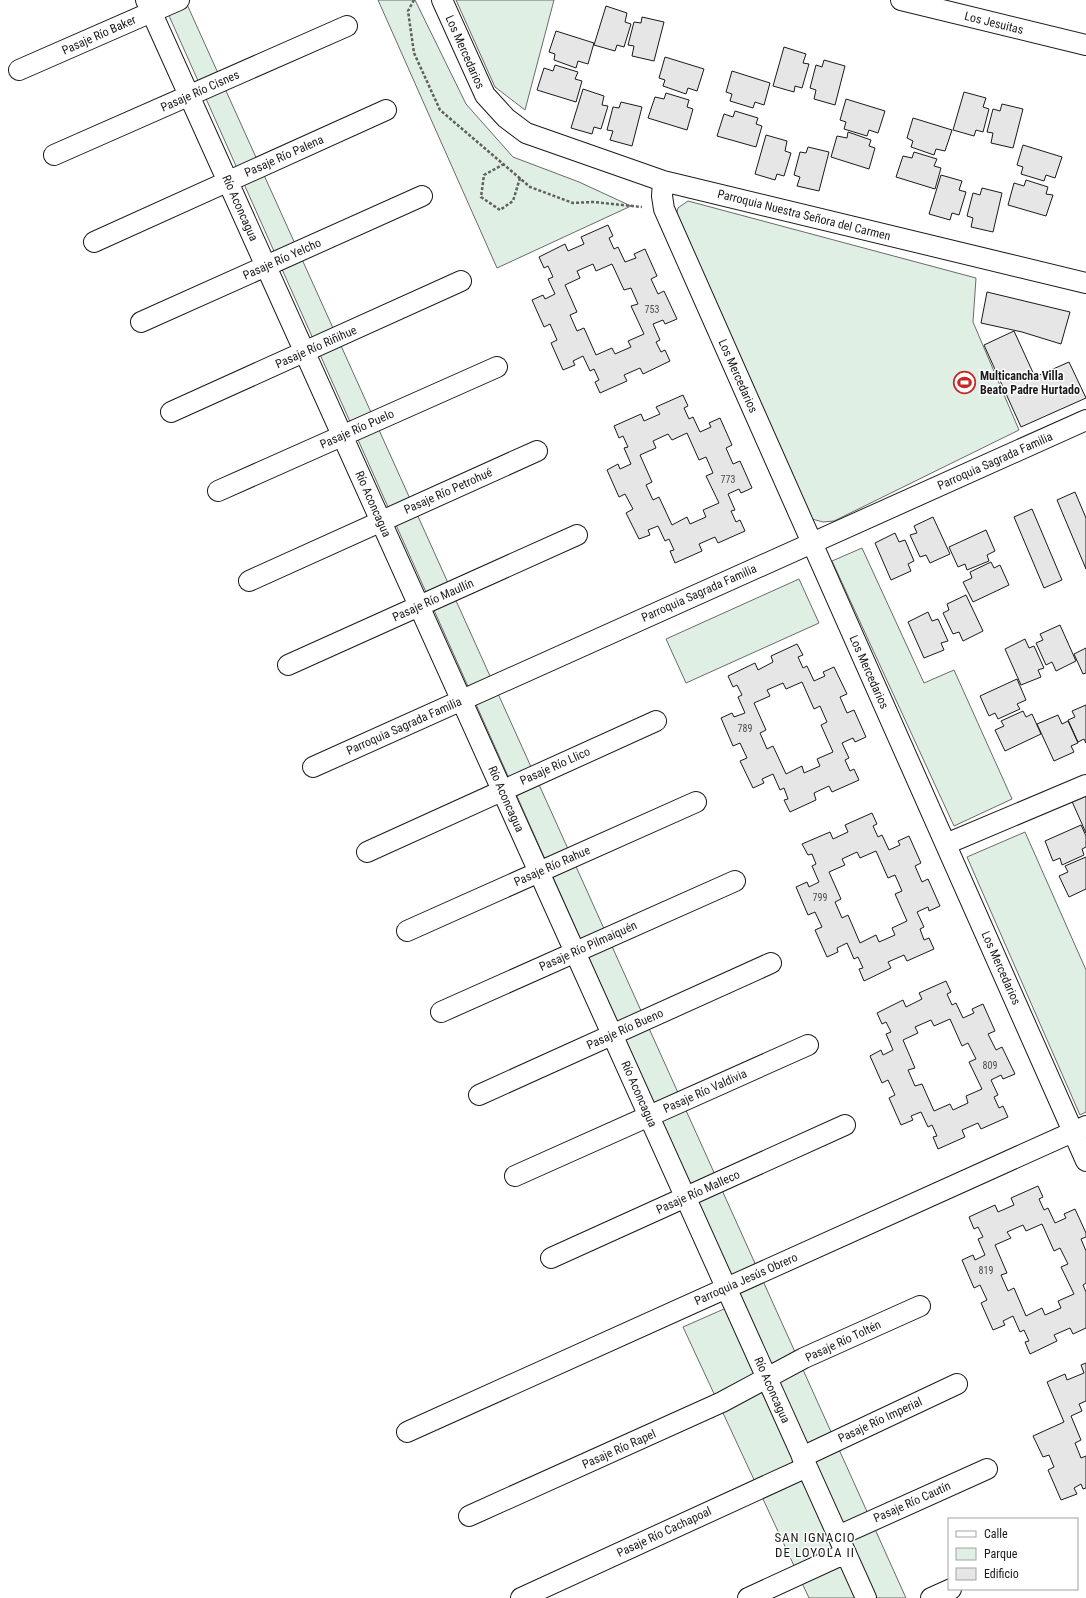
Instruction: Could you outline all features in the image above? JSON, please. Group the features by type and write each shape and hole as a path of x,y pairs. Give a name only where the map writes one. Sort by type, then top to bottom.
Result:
{"street":[{"name":"Pasaje Río Baker","path":"20,70 149,6 178,0"},
{"name":"Los Mercedarios","path":"442,0 485,95 506,118 526,133"},
{"name":"Los Jesuitas","path":"901,0 953,7 1086,45"},
{"name":"Río Aconcagua","path":"149,6 866,1598"},
{"name":"Pasaje Río Cisnes","path":"54,155 346,26"},
{"name":"Pasaje Río Palena","path":"94,242 386,110"},
{"name":"Parroquia Nuestra Señora del Carmen","path":"526,133 663,181 1086,283"},
{"name":"Los Mercedarios","path":"663,181 662,196 664,208 946,844 1080,1129 1086,1161"},
{"name":"Pasaje Río Yelcho","path":"142,322 422,196"},
{"name":"Pasaje Río Riñihue","path":"171,412 461,281"},
{"name":"Pasaje Río Puelo","path":"218,491 497,367"},
{"name":"Parroquia Sagrada Familia","path":"313,766 1086,420"},
{"name":"Pasaje Río Petrohué","path":"249,581 537,451"},
{"name":"Pasaje Río Maullín","path":"288,665 577,535"},
{"name":"Pasaje Río Llico","path":"367,852 656,721"},
{"path":"946,844 1086,785"},
{"name":"Pasaje Río Rahue","path":"407,931 696,802"},
{"name":"Pasaje Río Pilmaiquén","path":"441,1012 735,881"},
{"name":"Pasaje Río Bueno","path":"479,1095 771,963"},
{"name":"Pasaje Río Valdivia","path":"515,1176 808,1045"},
{"name":"Pasaje Río Malleco","path":"551,1258 845,1125"},
{"name":"Parroquia Jesús Obrero","path":"407,1432 1080,1129"},
{"name":"Pasaje Río Toltén","path":"767,1378 804,1358 920,1306"},
{"name":"Pasaje Río Rapel","path":"469,1516 722,1402 767,1378"},
{"name":"Pasaje Río Imperial","path":"805,1462 957,1384"},
{"name":"Pasaje Río Cachapoal","path":"521,1598 805,1462"},
{"name":"Pasaje Río Cautín","path":"748,1598 842,1544 987,1469"},
{"path":"931,1598 949,1590"}],"path":[{"path":"504,164 484,175 481,197 500,210 513,201 520,178"}],"green space":[{"path":"162,0 185,0 906,1598 809,1598 683,1327 742,1301"},
{"path":"378,0 415,0 466,104 513,157 579,182 631,206 497,268"},
{"path":"456,0 554,0 525,110 495,87"},
{"path":"688,201 976,278 973,322 1019,430 834,521 823,522 812,519 676,216 678,208"},
{"path":"862,548 924,683 954,670 1012,799 954,826 832,561"},
{"path":"799,579 819,623 686,683 666,639"},
{"path":"1025,832 1086,970 1086,1112 1080,1115 967,857"}],"building":[{"path":"606,6 627,13 625,22 631,24 624,47 617,45 615,51 594,45"},
{"path":"642,17 664,22 654,61 632,56 634,46 628,45 634,22 641,23"},
{"path":"556,31 594,43 588,64 578,61 576,68 554,60 555,54 549,52"},
{"path":"784,47 806,54 803,63 809,64 802,88 795,86 794,92 773,86"},
{"path":"665,57 704,69 697,91 688,88 686,94 663,86 665,80 659,78"},
{"path":"824,60 845,66 835,105 814,99 816,90 810,88 816,65 822,67"},
{"path":"555,65 578,72 575,79 582,81 576,102 537,90 544,68 553,71"},
{"path":"732,71 770,83 764,105 755,102 753,108 730,101 732,94 726,92"},
{"path":"583,89 604,96 602,105 608,106 601,129 594,127 592,134 571,128"},
{"path":"964,92 986,98 983,107 989,109 983,132 976,130 974,136 953,130"},
{"path":"666,93 689,100 687,107 693,109 687,130 648,118 655,97 664,99"},
{"path":"846,99 885,111 878,133 869,130 867,136 844,129 846,122 840,120"},
{"path":"621,102 642,107 632,146 610,140 613,131 607,130 613,107 619,108"},
{"path":"1002,104 1023,109 1013,148 991,143 993,133 987,132 993,109 1000,111"},
{"path":"735,111 758,118 756,124 762,126 756,147 717,136 724,114 733,117"},
{"path":"913,118 952,130 945,151 936,149 934,155 911,147 913,141 907,138"},
{"path":"848,132 871,140 869,146 875,148 869,169 831,157 837,136 847,138"},
{"path":"766,135 787,141 785,151 791,153 784,176 777,174 775,180 755,174"},
{"path":"1023,145 1062,157 1055,178 1046,175 1044,181 1021,174 1023,167 1017,165"},
{"path":"808,147 829,152 819,191 797,186 800,177 794,175 800,152 806,153"},
{"path":"914,152 937,159 934,166 941,168 935,189 896,177 903,156 912,158"},
{"path":"941,175 962,181 959,190 966,192 959,215 952,213 950,220 929,214"},
{"path":"1026,180 1048,187 1046,194 1053,195 1046,216 1008,205 1014,183 1024,186"},
{"path":"982,188 1002,193 993,232 971,227 973,218 967,216 973,193 980,195"},
{"path":"608,225 613,236 609,238 614,249 618,247 625,262 636,258 634,254 645,249 657,276 651,279 658,294 664,291 677,319 665,324 663,320 653,324 660,340 656,342 661,352 665,350 670,361 643,374 640,368 624,375 627,381 600,393 595,382 599,380 594,369 590,371 583,356 573,361 575,365 563,370 551,343 557,340 550,324 544,327 532,300 543,295 545,299 555,294 548,279 553,277 548,266 544,268 539,257 565,244 568,251 584,244 581,237","holes":["593,264 596,271 612,264 624,290 631,288 638,304 631,306 644,334 628,341 631,347 615,354 612,348 596,355 584,328 577,331 570,315 577,312 565,285 580,278 577,271"]},
{"path":"987,292 1070,312 1061,344 1022,332 981,323"},
{"path":"1014,331 1035,377 1069,362 1086,398 1021,427 984,345"},
{"path":"683,395 688,406 684,408 689,419 693,417 700,432 711,427 709,423 720,418 732,445 726,448 733,464 740,461 752,488 741,493 739,489 728,494 735,510 731,511 736,522 740,520 745,531 718,543 715,537 699,544 702,551 675,563 670,551 674,550 669,539 665,541 658,526 648,530 650,535 639,539 626,513 633,509 625,494 619,497 607,470 618,464 620,469 631,464 624,448 628,447 623,436 619,438 614,426 641,414 644,421 660,414 656,407","holes":["687,433 699,460 706,457 713,473 706,476 719,503 703,510 706,517 690,524 687,517 672,525 659,497 653,500 646,485 652,482 640,455 656,448 653,441 668,434 672,440"]},
{"path":"1075,492 1086,518 1086,569 1057,500"},
{"path":"1032,509 1062,580 1044,588 1014,517"},
{"path":"933,517 950,554 930,563 926,555 920,557 910,535 917,533 914,526"},
{"path":"986,530 995,551 987,555 989,561 967,570 965,564 958,567 949,547"},
{"path":"895,533 899,542 905,540 914,561 908,564 911,571 891,580 875,543"},
{"path":"991,562 994,568 1000,565 1009,585 973,602 963,582 972,578 970,572"},
{"path":"966,595 983,631 963,641 959,632 953,634 943,613 949,610 947,604"},
{"path":"928,612 932,621 938,619 948,641 941,643 944,650 924,658 908,622"},
{"path":"1060,625 1076,661 1056,671 1052,662 1046,665 1036,643 1043,640 1040,634"},
{"path":"1025,639 1029,648 1034,646 1044,668 1038,670 1041,677 1021,685 1005,649"},
{"path":"797,644 803,655 798,657 803,668 807,666 814,681 825,676 823,672 834,667 847,694 840,697 847,713 854,710 866,737 855,742 853,738 842,743 849,758 845,760 850,771 854,769 859,780 832,792 829,786 814,793 816,800 790,812 784,800 788,799 784,788 780,790 773,774 762,779 764,783 753,788 740,761 747,758 740,743 733,746 721,718 732,713 734,717 745,713 738,697 742,695 737,685 733,687 728,676 755,663 758,670 773,662 771,656","holes":["802,682 814,709 820,706 827,722 821,725 833,752 817,759 820,766 804,773 802,766 786,774 773,746 767,749 760,733 766,730 754,703 770,696 767,690 783,683 786,689"]},
{"path":"1086,648 1086,673 1083,674 1074,654"},
{"path":"1017,679 1026,700 1017,704 1020,709 998,719 995,713 989,716 980,696"},
{"path":"1086,705 1086,743 1084,739 1078,742 1068,720 1075,717 1072,711"},
{"path":"1023,711 1026,717 1032,714 1041,734 1005,751 995,730 1004,726 1001,721"},
{"path":"1058,715 1062,724 1068,721 1078,743 1071,746 1074,752 1054,761 1037,724"},
{"path":"1086,790 1086,833 1070,797"},
{"path":"872,813 877,824 873,826 878,837 882,835 889,850 900,845 898,841 909,836 921,863 915,866 922,882 928,879 940,906 929,911 928,907 917,912 924,927 920,929 924,940 929,938 934,949 907,961 904,955 888,962 891,968 864,981 859,969 863,968 858,957 854,959 847,943 837,948 838,952 827,957 815,930 822,927 815,912 808,915 796,887 807,882 809,887 819,882 812,866 816,864 812,854 808,855 802,844 830,832 833,839 848,832 845,825","holes":["876,851 888,878 895,875 902,891 895,894 907,921 892,928 895,935 879,942 876,935 860,943 848,915 842,918 835,902 841,899 829,872 845,865 842,859 857,852 860,858"]},
{"path":"1081,825 1086,836 1086,847 1082,849 1084,855 1062,865 1060,858 1053,861 1045,841"},
{"path":"1086,857 1086,889 1069,897 1059,876 1068,872 1065,866"},
{"path":"946,981 951,992 947,994 952,1005 956,1003 963,1018 974,1013 972,1009 983,1004 995,1031 988,1034 996,1050 1002,1047 1015,1074 1003,1079 1001,1075 991,1080 998,1095 994,1097 999,1108 1003,1106 1008,1117 981,1129 978,1123 962,1130 965,1137 938,1149 933,1137 937,1136 932,1125 928,1127 921,1112 911,1116 913,1120 901,1125 889,1098 895,1095 888,1080 882,1083 870,1056 881,1050 883,1055 893,1050 886,1034 891,1032 886,1022 882,1024 877,1013 903,1000 906,1007 922,999 919,993","holes":["950,1019 962,1046 968,1043 976,1059 969,1062 982,1089 966,1096 968,1103 953,1110 950,1104 934,1111 922,1084 915,1086 908,1070 915,1068 903,1040 918,1033 915,1027 931,1020 934,1026"]},
{"path":"1038,1186 1043,1197 1039,1199 1044,1210 1048,1208 1055,1223 1066,1218 1064,1214 1075,1209 1086,1233 1086,1237 1081,1239 1086,1251 1086,1283 1083,1285 1086,1292 1086,1328 1073,1334 1070,1328 1054,1335 1057,1341 1030,1354 1025,1342 1029,1341 1024,1330 1020,1332 1013,1316 1003,1321 1005,1325 993,1330 981,1303 987,1300 980,1285 974,1288 962,1260 973,1255 975,1260 985,1255 978,1239 983,1237 978,1227 974,1229 969,1217 995,1205 998,1212 1014,1205 1011,1198","holes":["1042,1224 1054,1251 1060,1248 1068,1264 1061,1267 1074,1294 1058,1301 1061,1308 1045,1315 1042,1308 1026,1316 1014,1288 1008,1291 1001,1275 1007,1273 995,1245 1011,1238 1007,1232 1023,1225 1026,1231"]},
{"path":"1086,1363 1086,1401 1079,1404 1082,1411 1071,1416 1081,1440 1075,1443 1081,1458 1086,1456 1086,1488 1083,1489 1081,1484 1074,1488 1077,1494 1061,1500 1048,1470 1054,1467 1049,1455 1043,1457 1033,1436 1064,1422 1047,1382 1065,1374 1067,1380 1084,1373 1081,1365"}],"place":[{"name":"Multicancha Villa Beato Padre Hurtado","path":"964,383"}],"district":[{"name":"SAN IGNACIO DE LOYOLA II","path":"815,1544"}]}
